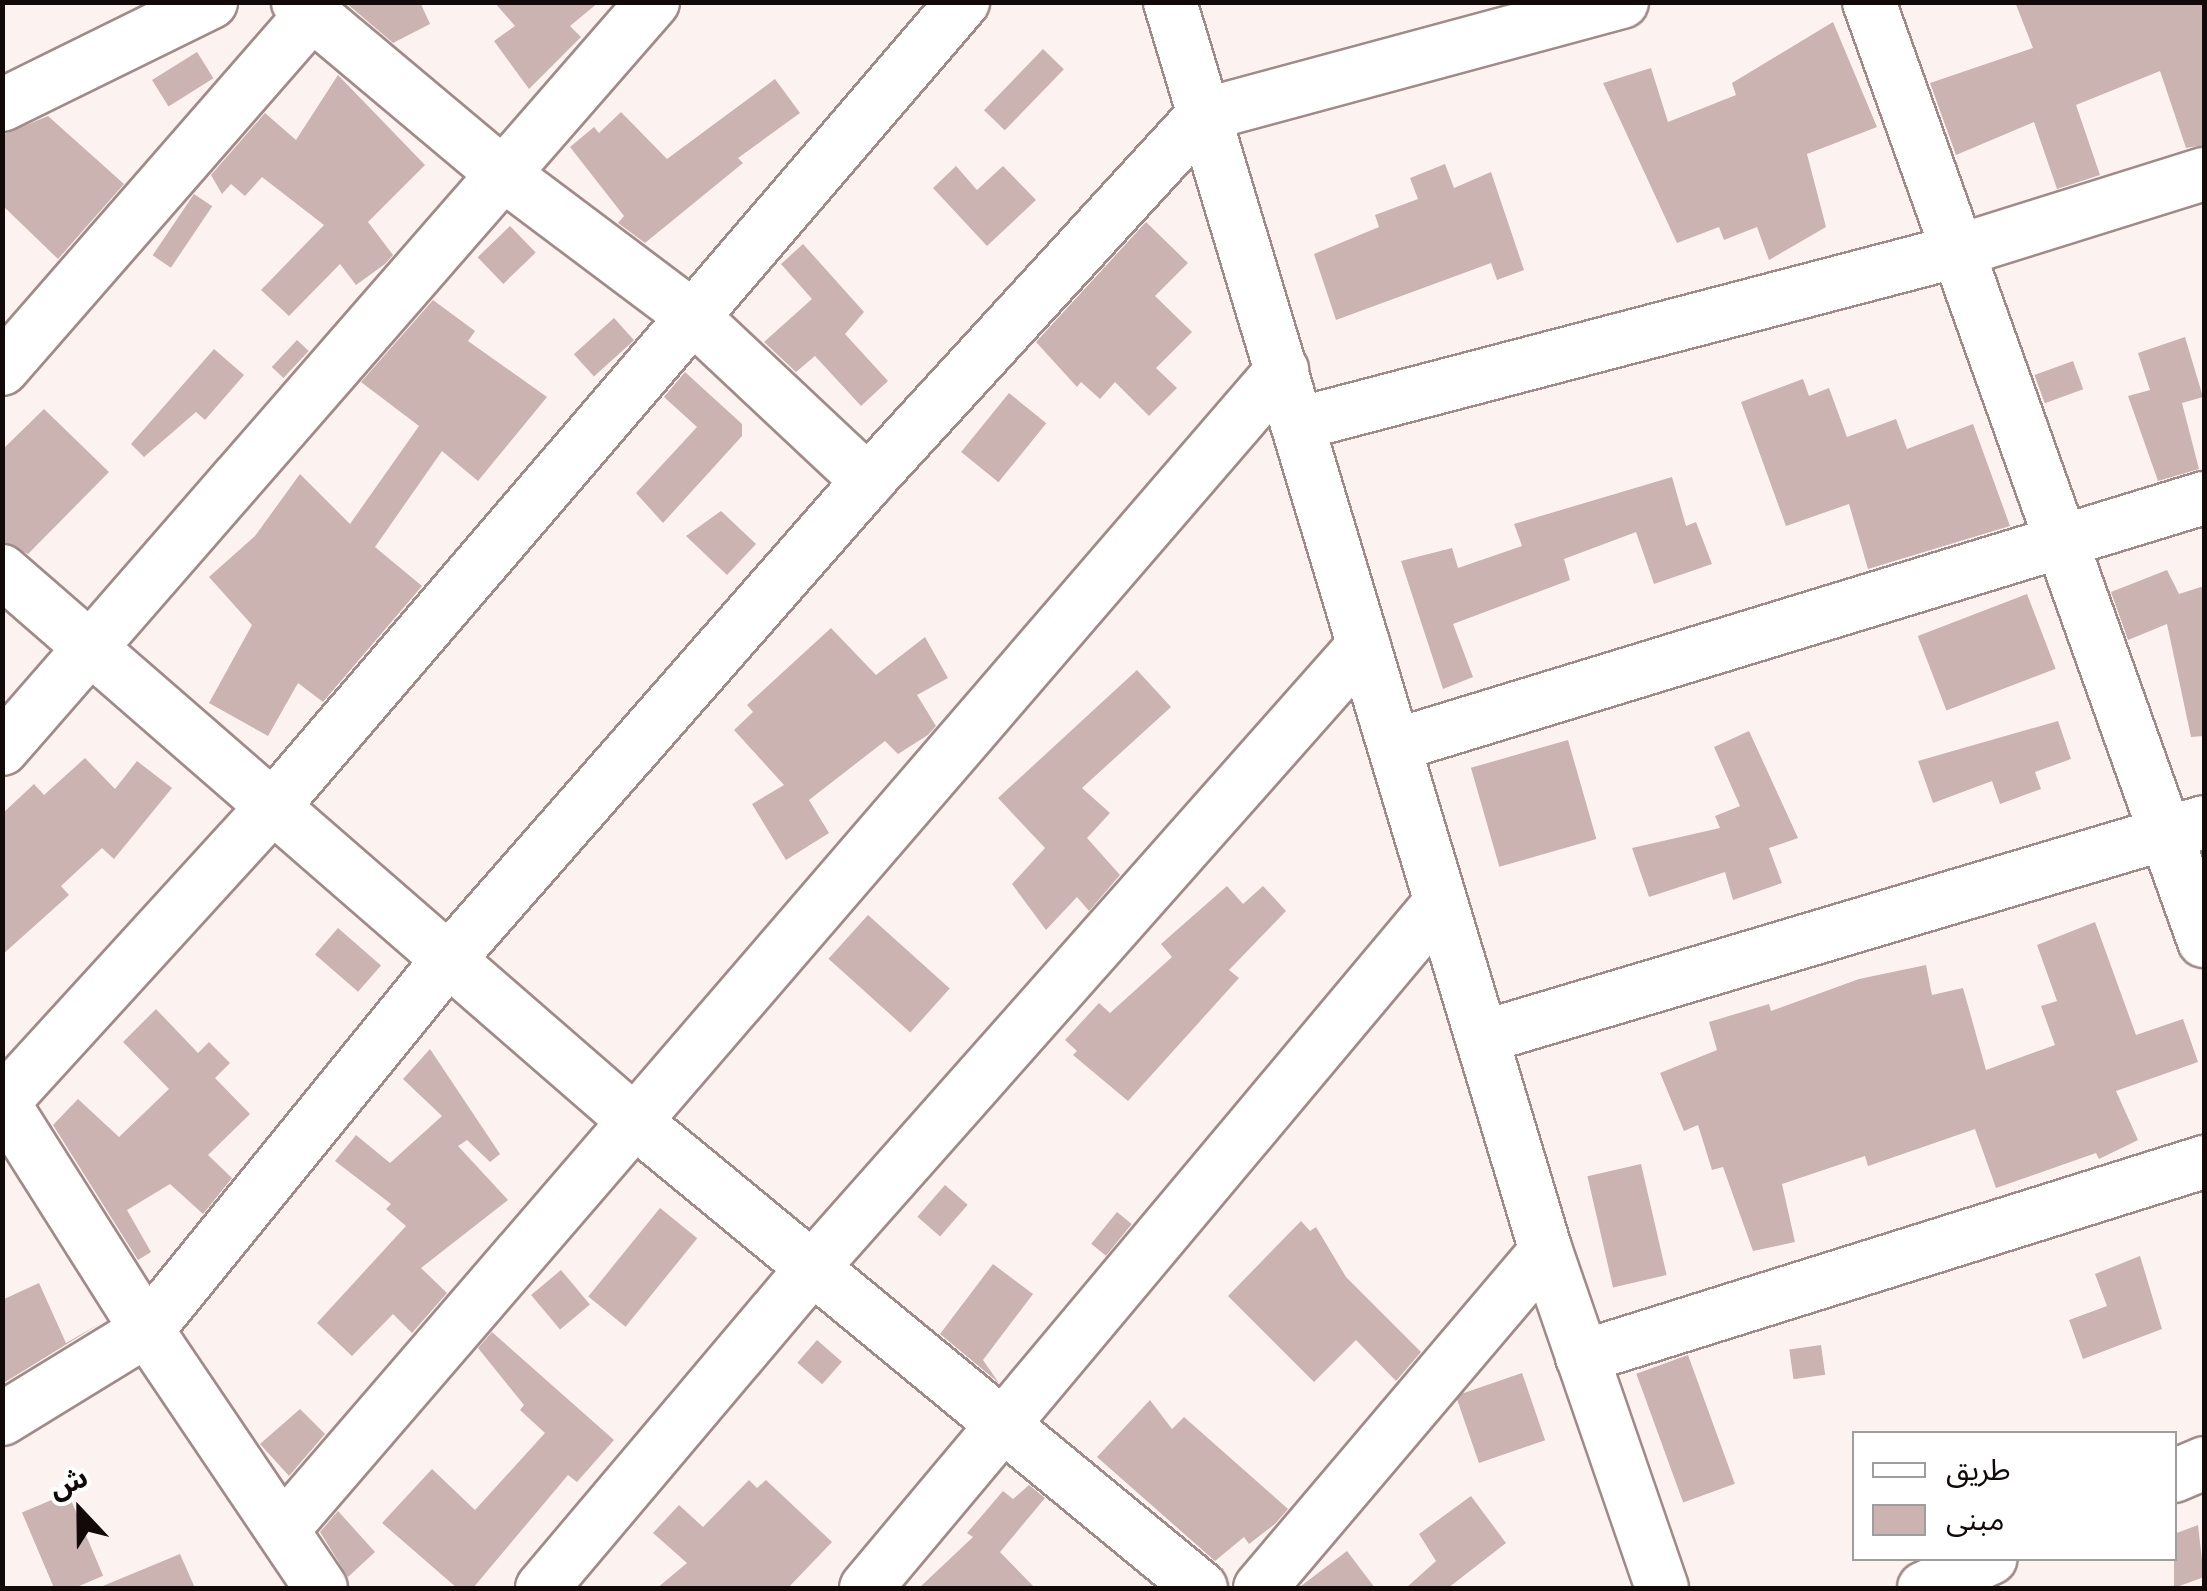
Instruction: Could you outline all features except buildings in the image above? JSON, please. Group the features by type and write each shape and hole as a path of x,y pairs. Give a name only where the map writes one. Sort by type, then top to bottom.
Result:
{"street":[{"path":"2,104 211,2"},
{"path":"2,749 654,2"},
{"path":"313,1586 284,1528 146,1330 3,1102 275,804 963,2"},
{"path":"1170,2 1546,1251 1659,1586"},
{"path":"2,1418 146,1330 448,960 868,480 1203,115 1622,2"},
{"path":"1869,2 2061,540 2186,827 2204,942"},
{"path":"2,368 305,8 504,174 691,315 868,480"},
{"path":"1298,424 1958,251 2204,174"},
{"path":"284,1528 1282,370"},
{"path":"1396,744 2204,498"},
{"path":"2,571 275,804 632,1120 1007,1424 1201,1588"},
{"path":"542,1588 812,1268 1364,645"},
{"path":"1482,1037 2186,827"},
{"path":"866,1588 1440,903"},
{"path":"1582,1357 2204,1162"},
{"path":"1260,1588 1546,1251"},
{"path":"2177,1475 2204,1463"},
{"path":"1924,1588 1984,1561"}]}
